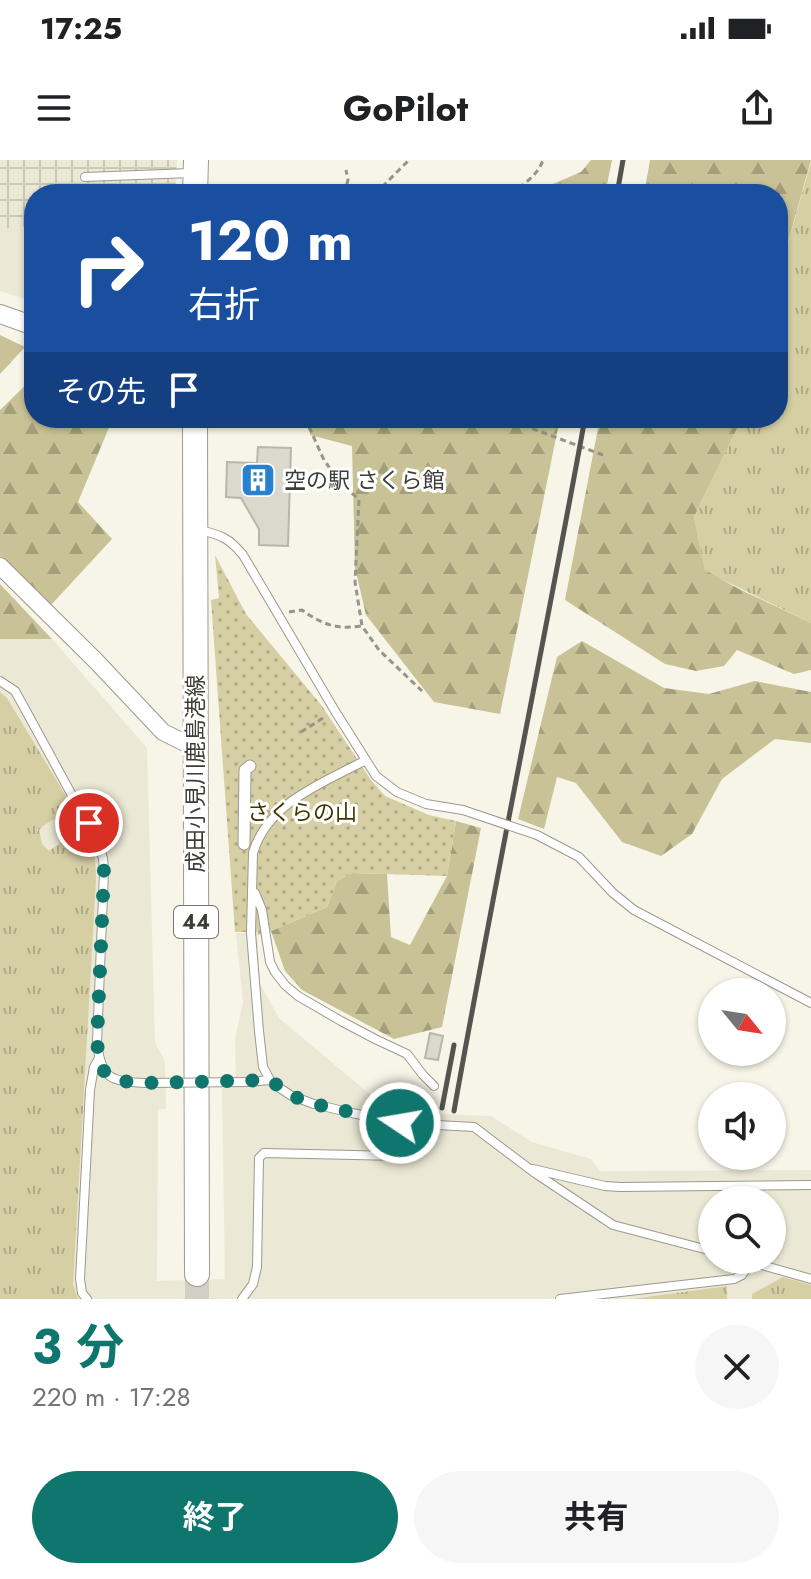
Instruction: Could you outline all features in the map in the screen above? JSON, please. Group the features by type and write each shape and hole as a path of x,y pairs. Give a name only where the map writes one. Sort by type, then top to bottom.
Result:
{"main road":[{"name":"成田小見川鹿島港線","path":"195,428 197,1274"}],"street":[{"path":"0,314 24,322"},
{"path":"0,566 163,732 195,748"},
{"path":"244,844 244,781 245,770 250,766"}],"lane":[{"path":"85,177 196,175"},
{"path":"195,529 231,541 243,555 376,776 397,792 426,804 463,810 537,835 579,857 634,910 811,1003"},
{"path":"0,681 15,691 89,823 103,858 97,1042 104,1071 120,1081 145,1083 270,1080"},
{"path":"366,760 277,811 267,823 253,853 251,933 263,1067 270,1080 292,1096 314,1104 400,1123 474,1127 594,1215 613,1225 698,1247"},
{"path":"253,888 262,910 270,962 285,985 298,996 407,1054 434,1086"},
{"path":"87,1299 82,1293 80,1279 90,1090 99,1058"},
{"path":"242,1299 253,1284 257,1267 259,1158 264,1153 398,1156 400,1123"},
{"path":"528,1168 620,1187 811,1185"},
{"path":"786,1272 811,1279"},
{"path":"560,1299 734,1279 742,1274"}],"path":[{"path":"385,184 409,160"},
{"path":"524,184 532,178 543,160"},
{"path":"346,170 347,184"},
{"path":"310,428 323,458 340,484 359,499 355,582 362,626 379,650 422,691"},
{"path":"531,428 603,455"},
{"path":"289,612 302,610 320,622 344,629 362,626"},
{"path":"301,732 323,718"}],"shaded area":[{"path":"0,160 177,160 176,184 24,184 24,227 0,229"},
{"path":"24,227 24,299 0,291 0,229"},
{"path":"0,639 52,639 147,748 155,1042 165,1062 166,1109 158,1109 157,1281 225,1279 222,1088 236,1087 235,1039 243,1002 236,933 257,933 260,984 279,1018 391,1112 491,1116 532,1142 591,1159 600,1171 811,1170 811,1299 0,1299"}],"green space":[{"path":"591,160 612,160 607,184 553,184 581,172"},
{"path":"650,160 811,160 788,242 788,184 646,184"},
{"path":"811,162 811,623 705,571 694,517 737,428 788,428 788,243"},
{"path":"0,335 24,348 0,374"},
{"path":"24,387 24,428 109,428 78,502 112,539 51,605 0,556 0,410"},
{"path":"310,428 558,428 500,714 434,702 366,615 355,568 352,446 310,435"},
{"path":"598,428 737,428 694,517 705,570 811,623 811,670 794,674 737,650 724,666 696,671 665,664 565,600"},
{"name":"さくらの山","path":"215,555 246,614 322,706 385,796 429,815 456,821 447,876 352,873 337,881 327,907 258,935 257,932 235,932 211,600 219,598"},
{"path":"0,584 52,639 0,639"},
{"path":"582,641 664,688 709,694 755,681 811,692 811,743 775,739 722,779 692,834 661,856 622,842 576,783 557,777 544,829 518,819 557,657"},
{"path":"0,692 7,698 66,796 69,807 39,830 42,844 49,851 78,830 88,839 95,859 73,1284 78,1299 0,1299"},
{"path":"456,821 481,828 442,1027 394,1039 302,990 285,971 271,931 327,907 337,881 352,873 387,874 391,937 410,945 447,876"},
{"path":"783,1277 811,1285 811,1299 752,1299 752,1294"},
{"path":"727,1286 727,1299 632,1299"}],"building":[{"name":"空の駅 さくら館","path":"258,447 291,448 288,546 259,545 259,529 241,498 226,497 227,462 257,463"},
{"path":"430,1033 443,1036 438,1060 425,1058"}],"tunnel":[{"path":"197,1274 197,1299"}],"railway":[{"path":"619,184 623,160"},
{"path":"454,1111 583,428"},
{"path":"442,1108 454,1045"}],"place":[{"name":"空の駅 さくら館","path":"258,480"}],"route":[{"path":"89,823 103,858 104,872 97,1042 104,1071 120,1081 145,1083 270,1080 292,1096 314,1104 400,1123"}]}
